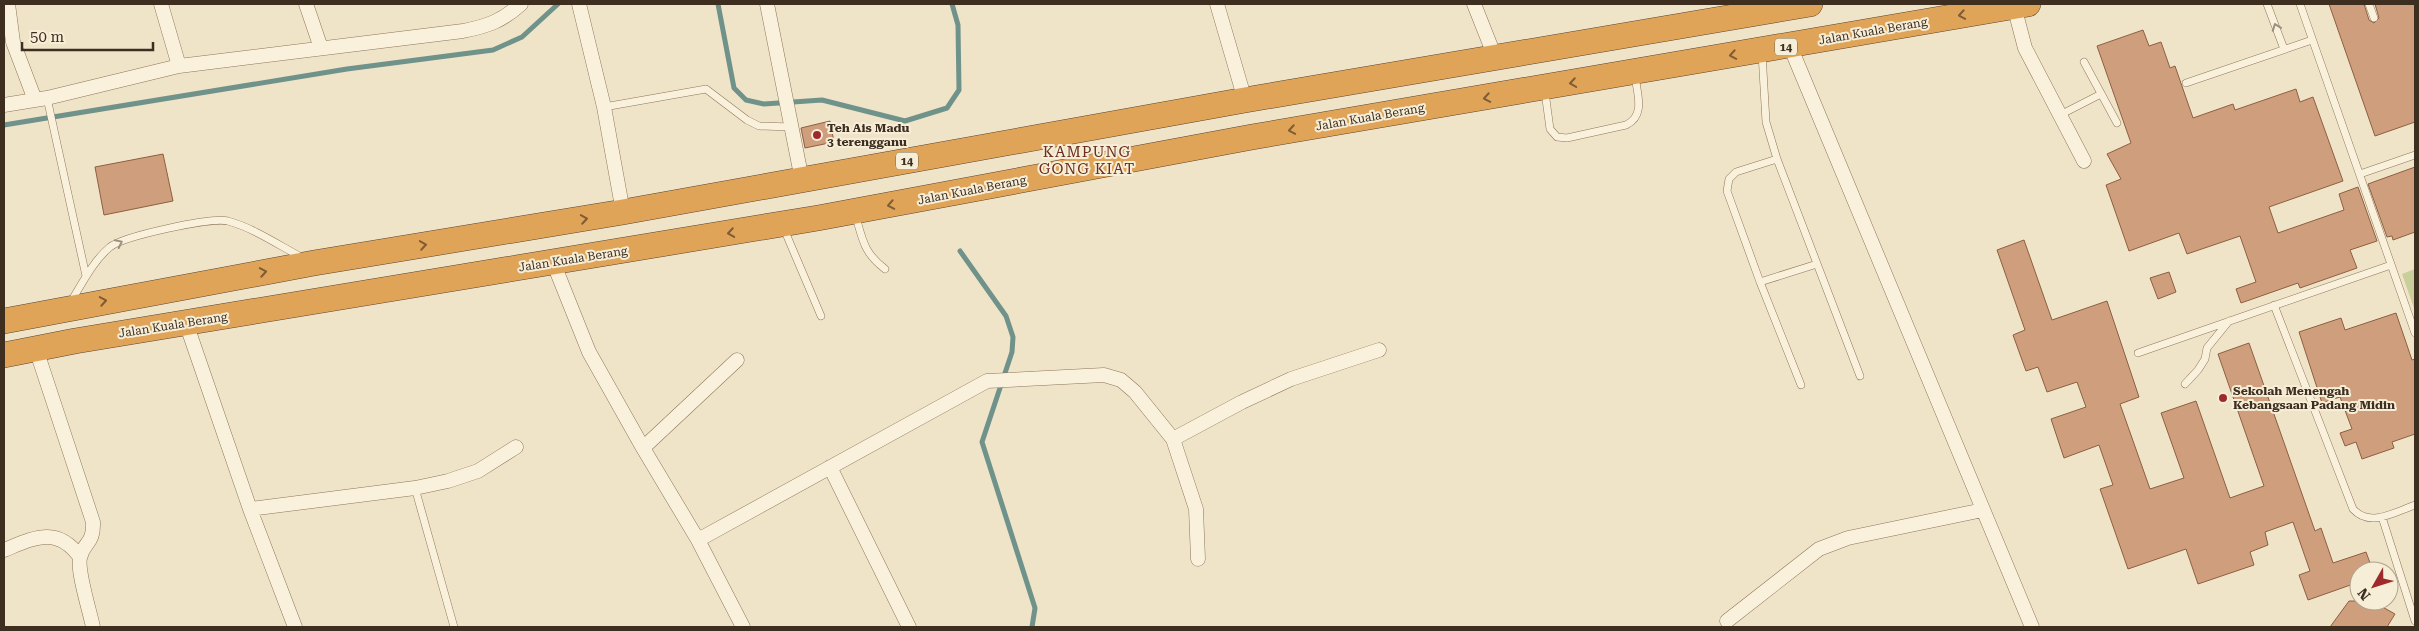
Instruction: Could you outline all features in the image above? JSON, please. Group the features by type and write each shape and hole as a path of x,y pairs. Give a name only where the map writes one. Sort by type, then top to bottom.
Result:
{"highway":[{"name":"14","path":"4,321 68,307 314,263 623,212 1245,100 1810,4"},
{"name":"Jalan Kuala Berang","path":"4,355 854,212 1252,137 1635,73 2021,5"},
{"path":"1495,57 1499,72 1504,78 1539,89"}],"street":[{"path":"8,4 13,42 44,102"},
{"path":"161,4 179,66"},
{"path":"306,4 321,48"},
{"path":"4,105 44,102 179,66 482,27 498,21 521,4"},
{"path":"579,4 604,108 623,212"},
{"path":"767,4 802,180"},
{"path":"1217,4 1245,100"},
{"path":"1474,4 1495,57"},
{"path":"2021,5 2025,48 2084,161"},
{"path":"1790,46 2032,627"},
{"path":"553,262 589,352 698,540 743,627"},
{"path":"186,323 250,509 295,627"},
{"path":"36,349 92,522 94,535 80,557 80,567 93,627"},
{"path":"1173,439 1242,402 1291,379 1379,350"},
{"path":"643,448 737,360"},
{"path":"698,540 987,381 1104,375 1121,380 1135,392 1173,439 1196,509 1198,559"},
{"path":"250,509 415,488 448,481 478,471 516,446"},
{"path":"830,467 909,627"},
{"path":"1727,621 1820,549 1848,538 1983,510"},
{"path":"4,550 31,539 49,537 65,541 80,557"}],"lane":[{"path":"2267,4 2284,49"},
{"path":"2300,4 2415,333"},
{"path":"2369,4 2374,18"},
{"path":"2186,83 2312,40"},
{"path":"1762,50 1766,122 1777,159 1860,376"},
{"path":"2084,62 2117,123"},
{"path":"1539,89 1550,129 1557,137 1567,138 1634,122 1638,114 1635,73"},
{"path":"604,108 706,88 747,120 759,126 791,127"},
{"path":"2060,115 2101,94"},
{"path":"44,102 57,136 86,276"},
{"path":"2360,174 2415,155"},
{"path":"1777,159 1736,172 1729,180 1727,191 1760,282 1801,385"},
{"path":"854,212 866,249 870,256 885,269"},
{"path":"68,307 86,276 111,246 128,238 216,220 239,225 314,263"},
{"path":"783,224 821,316"},
{"path":"1760,282 1817,264"},
{"path":"2138,353 2391,265"},
{"path":"2274,306 2353,509 2360,517 2370,519 2382,517 2415,505"},
{"path":"2185,384 2198,370 2205,359 2208,348 2229,321"},
{"path":"415,488 454,627"},
{"path":"2382,517 2415,620 2408,627"}],"green space":[{"path":"2415,269 2415,311 2402,274"}],"building":[{"path":"2329,4 2364,4 2369,20 2374,23 2379,18 2375,4 2415,4 2415,122 2375,136"},
{"path":"2143,30 2149,46 2161,42 2170,68 2175,66 2193,118 2233,104 2235,110 2296,89 2300,102 2313,97 2343,181 2269,207 2278,233 2344,210 2339,194 2358,187 2377,241 2350,250 2357,268 2300,288 2298,283 2241,303 2236,289 2256,282 2240,236 2187,254 2179,233 2129,251 2106,185 2121,179 2107,154 2131,143 2097,46"},
{"name":"Teh Ais Madu 3 terengganu","path":"830,121 834,142 805,148 801,128"},
{"path":"163,154 173,201 104,215 95,167"},
{"path":"2415,167 2415,232 2393,240 2392,236 2387,237 2368,184"},
{"path":"2024,240 2052,320 2107,301 2139,397 2120,404 2150,489 2184,478 2161,413 2196,401 2230,498 2264,486 2218,354 2249,343 2315,531 2321,528 2333,563 2366,552 2369,561 2349,561 2349,586 2308,600 2299,575 2310,571 2293,522 2265,532 2268,545 2250,552 2254,565 2198,584 2186,549 2128,569 2100,489 2113,485 2099,445 2064,458 2051,419 2086,407 2077,382 2047,392 2038,367 2026,371 2013,335 2025,330 1997,250"},
{"path":"2169,272 2176,292 2158,299 2150,278"},
{"path":"2396,313 2412,360 2415,359 2415,434 2392,442 2394,448 2362,459 2356,442 2345,446 2340,433 2352,429 2340,397 2322,403 2299,332 2341,318 2345,330"},
{"path":"2349,601 2349,611 2390,611 2395,614 2387,627 2330,627"}],"waterway":[{"path":"4,125 347,69 493,50 522,37 558,4"},
{"path":"718,4 734,88 746,100 764,104 822,100 905,121 947,108 959,90 958,25 952,4"},
{"path":"960,251 1006,316 1013,337 1012,352 982,442 1035,608 1032,627"}],"place":[{"name":"Teh Ais Madu 3 terengganu","path":"817,135"},
{"name":"Sekolah Menengah Kebangsaan Padang Midin","path":"2223,398"}],"district":[{"name":"KAMPUNG GONG KIAT","path":"1087,160"}]}
